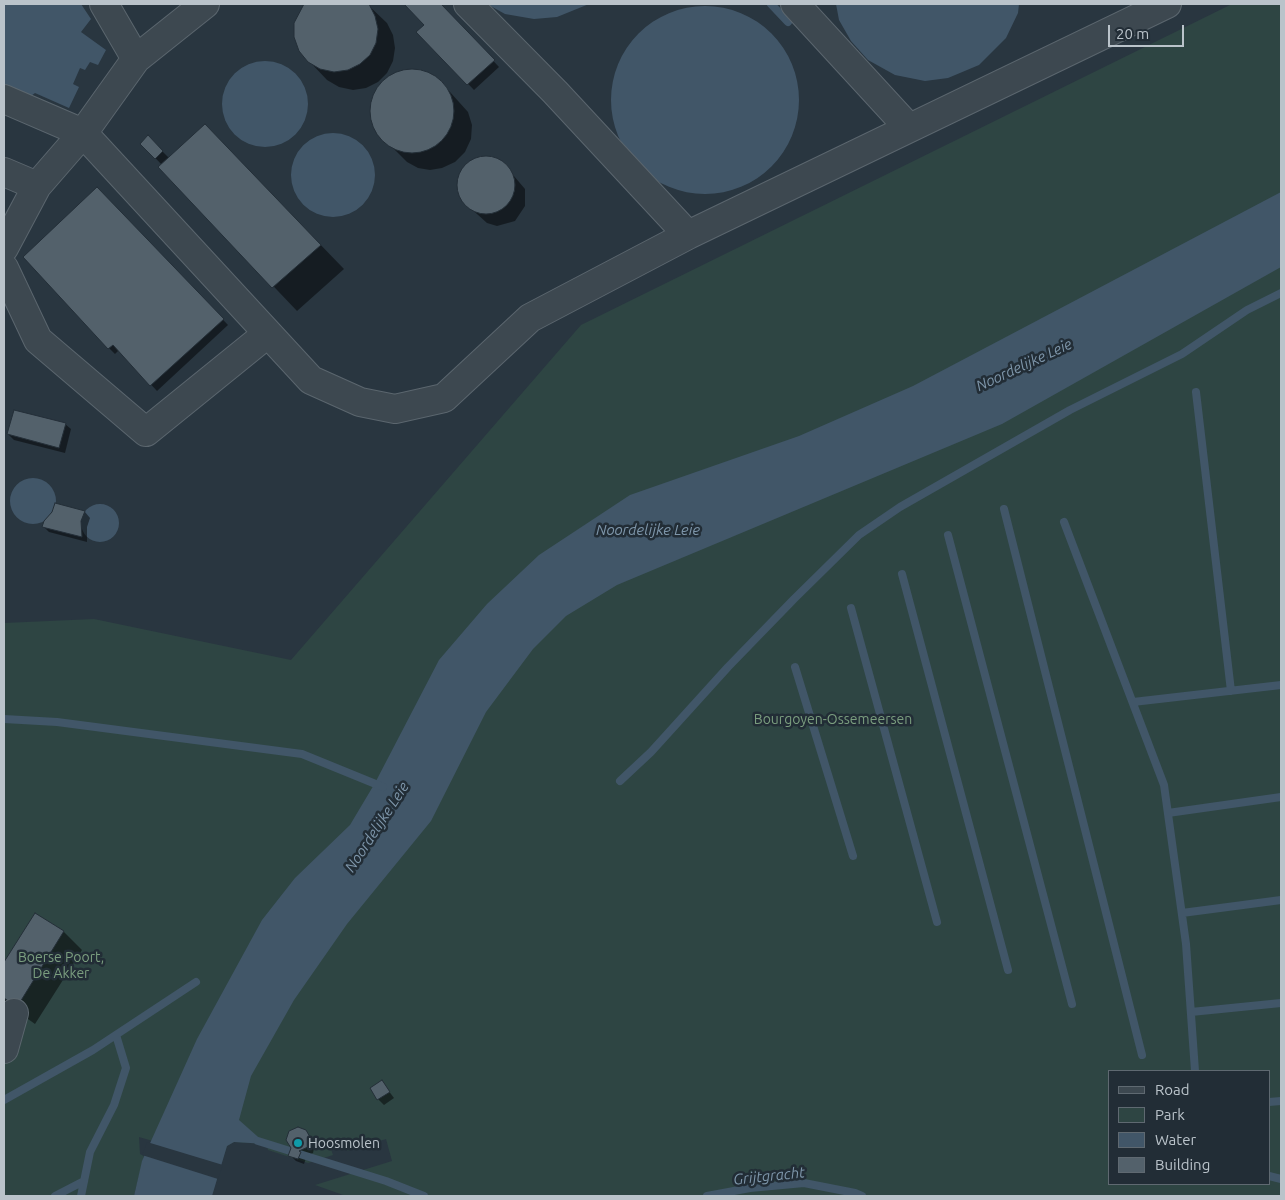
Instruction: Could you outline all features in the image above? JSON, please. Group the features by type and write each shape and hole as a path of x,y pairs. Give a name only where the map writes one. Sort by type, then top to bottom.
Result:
{"lane":[{"path":"104,4 136,60"},
{"path":"4,248 37,186 83,133 136,60 205,4"},
{"path":"468,4 555,92 688,235"},
{"path":"795,4 908,127"},
{"path":"4,99 83,133 311,380 360,402 395,409 444,398 530,318 688,235 908,127 1167,4"},
{"path":"4,172 37,186"},
{"path":"4,268 38,340 146,432 267,334"},
{"path":"4,1049 14,1013"}],"green space":[{"name":"Bourgoyen-Ossemeersen","path":"1232,4 1281,4 1281,1196 346,1196 315,1185 392,1161 386,1139 347,1151 344,1141 330,1146 333,1155 308,1163 268,1150 266,1144 234,1142 227,1146 222,1161 139,1137 140,1154 144,1156 134,1196 4,1196 4,623 94,619 291,660 581,325"}],"water":[{"path":"4,4 81,4 91,19 81,32 106,50 98,65 90,62 85,70 80,68 73,84 79,87 69,108 35,93 31,96 4,85"},
{"path":"487,4 589,4 557,17 534,19 505,14"},
{"path":"836,4 1019,4 1018,13 1006,38 979,65 948,78 925,81 895,75 868,60 851,41 839,20"},
{"path":"705,6 741,13 757,22 771,34 783,48 792,64 799,100 792,136 783,152 771,166 757,178 741,187 705,194 669,187 653,178 639,166 627,152 618,136 611,100 618,64 627,48 639,34 653,22 669,13"},
{"path":"265,61 281,65 295,74 304,88 308,104 304,120 295,134 281,143 265,147 249,143 235,134 226,120 222,104 226,88 235,74 249,65"},
{"path":"333,133 349,136 363,145 372,159 375,175 372,191 363,205 349,214 333,217 317,214 303,205 294,191 291,175 294,159 303,145 317,136"},
{"name":"Noordelijke Leie","path":"1281,192 1281,267 1002,424 617,585 566,616 533,649 486,712 431,821 347,924 294,1000 251,1076 239,1120 266,1144 234,1142 227,1146 212,1196 134,1196 142,1161 197,1039 262,920 295,878 350,825 375,783 439,660 487,604 539,555 630,495 799,436 913,386"},
{"path":"33,478 46,482 52,488 56,501 52,514 46,520 33,524 20,520 14,514 10,501 14,488 20,482"},
{"path":"100,504 113,510 119,523 113,536 100,542 87,536 81,523 87,510"}],"pier":[{"path":"147,1142 223,1165 218,1179 142,1155"}],"building":[{"path":"304,4 369,4 375,16 378,29 376,43 370,55 360,64 348,70 334,72 320,69 308,62 299,51 294,37 294,23"},
{"path":"404,4 441,4 495,60 467,85 416,32 424,25"},
{"path":"412,69 435,76 447,88 454,111 447,134 435,146 412,153 389,146 377,134 370,111 377,88 389,76"},
{"path":"205,124 321,245 272,288 158,167"},
{"path":"148,135 163,151 155,159 140,144"},
{"path":"486,156 497,158 510,169 515,185 513,196 502,209 486,214 475,212 462,201 457,185 459,174 470,161"},
{"path":"97,187 224,319 150,386 113,345 108,349 23,257"},
{"path":"14,410 66,423 59,448 7,434"},
{"path":"55,503 85,511 81,521 82,537 42,527 44,521 52,512"},
{"path":"35,913 64,931 17,1007 4,998 4,962"},
{"path":"382,1080 390,1092 377,1100 370,1088"},
{"name":"Hoosmolen","path":"298,1127 306,1130 310,1137 308,1147 299,1151 301,1152 298,1159 288,1156 291,1148 286,1140 289,1131"}],"waterway":[{"path":"771,4 788,22"},
{"path":"620,781 651,752 728,667 859,535 900,507 1070,410 1182,354 1247,310 1281,293"},
{"path":"1196,392 1231,691"},
{"path":"1004,509 1142,1055"},
{"path":"1064,522 1164,785 1186,944 1195,1070"},
{"path":"948,535 1072,1004"},
{"path":"902,574 1008,970"},
{"path":"851,608 937,922"},
{"path":"795,667 853,856"},
{"path":"1133,702 1281,685"},
{"path":"4,719 57,722 302,754 383,787"},
{"path":"1168,813 1281,797"},
{"path":"1182,913 1281,900"},
{"path":"4,1100 93,1050 196,982"},
{"path":"1191,1012 1281,1003"},
{"path":"81,1196 90,1152 114,1105 126,1068 116,1035"},
{"path":"1270,1102 1281,1101"},
{"name":"Grijtgracht","path":"258,1141 386,1181 424,1196"},
{"path":"1270,1176 1281,1179"},
{"path":"55,1196 84,1181"},
{"name":"Grijtgracht","path":"707,1196 750,1188 804,1183 862,1196"}],"place":[{"name":"Hoosmolen","path":"298,1143"}],"park label":[{"name":"Boerse Poort, De Akker","path":"61,966"}]}
